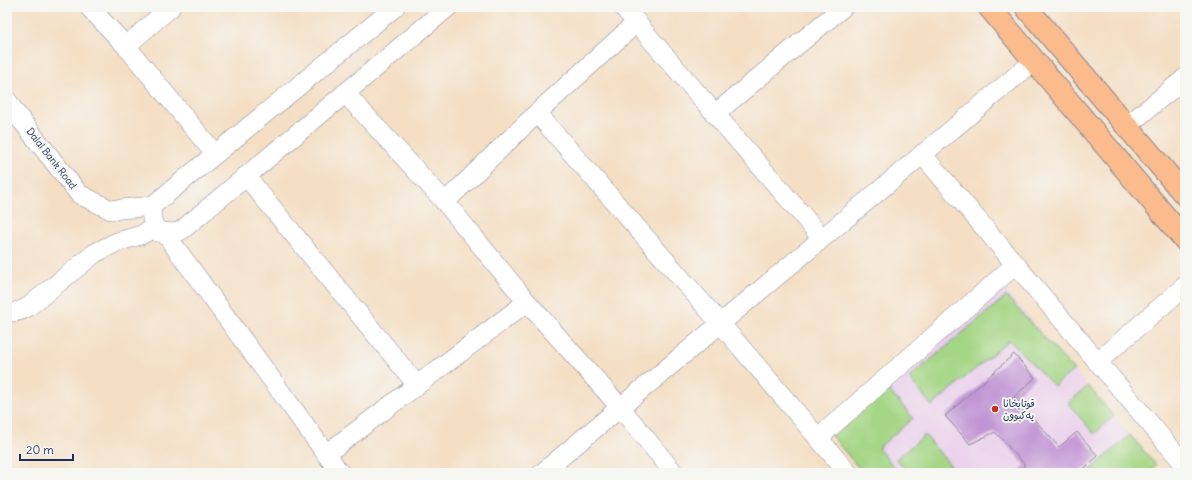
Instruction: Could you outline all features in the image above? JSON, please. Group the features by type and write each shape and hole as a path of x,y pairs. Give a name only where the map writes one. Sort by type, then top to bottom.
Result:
{"main road":[{"path":"989,7 1185,240"},
{"path":"1026,7 1185,195"}],"street":[{"path":"89,7 126,46 215,154"},
{"path":"126,46 170,7"},
{"path":"340,473 161,232 153,225 151,214 152,206 395,7"},
{"path":"7,312 13,313 28,307 85,260 106,247 152,229 161,232 175,233 182,230 448,7"},
{"path":"623,7 822,238"},
{"path":"715,114 843,7"},
{"path":"445,202 538,113 637,22"},
{"path":"542,473 1034,60"},
{"path":"1127,126 1185,78"},
{"path":"345,93 445,202 527,302 620,407 674,473"},
{"name":"Dalal Bank Road","path":"7,100 14,111 80,194 111,210 152,206"},
{"path":"538,113 848,473"},
{"path":"922,154 1185,465"},
{"path":"246,176 417,385"},
{"path":"818,438 1016,264"},
{"path":"1097,362 1185,286"},
{"path":"326,454 527,302"},
{"path":"1179,473 1185,468"}],"shaded area":[{"path":"1002,287 1156,465 1146,473 863,473 830,434"}],"green space":[{"path":"1006,296 1074,370 1054,386 1009,340 932,406 909,378"},
{"path":"1088,386 1114,416 1094,434 1068,403"},
{"path":"886,387 913,418 878,448 899,473 863,473 830,434"},
{"path":"925,435 957,473 908,473 896,459"},
{"path":"1130,435 1156,465 1146,473 1087,473"}],"building":[{"path":"1014,354 1035,378 1014,397 1059,447 1077,432 1098,456 1079,473 1016,473 1025,465 995,432 970,444 945,416"}],"place":[{"name":"قوتابخانا یەکبوون","path":"995,409"}]}
